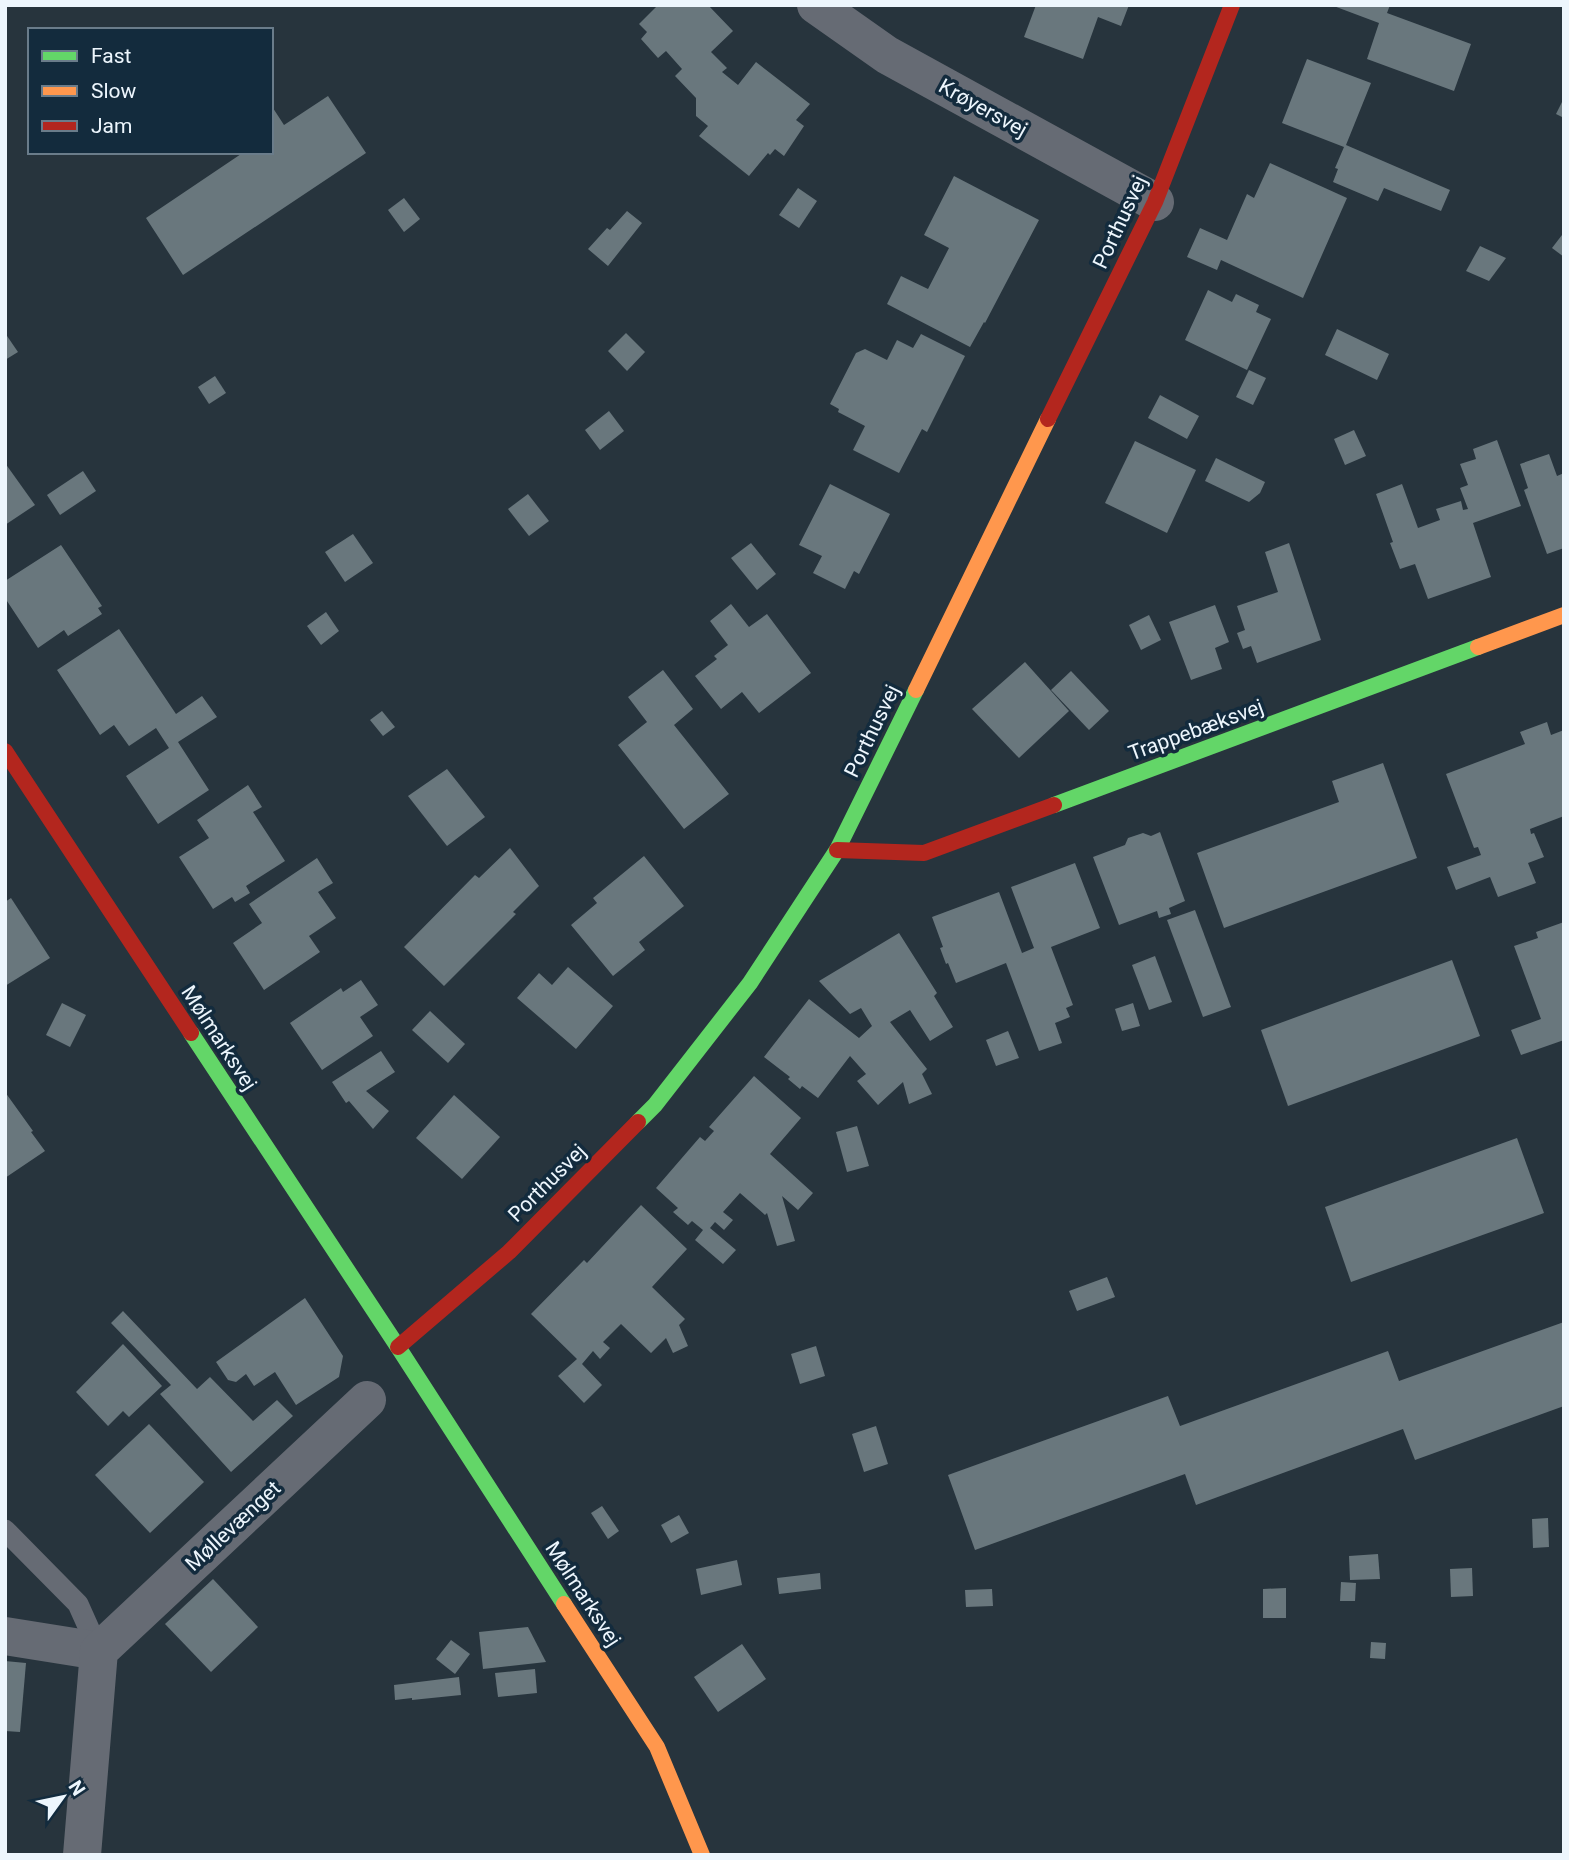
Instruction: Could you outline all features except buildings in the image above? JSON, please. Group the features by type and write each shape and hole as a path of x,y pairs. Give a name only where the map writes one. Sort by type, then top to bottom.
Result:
{"street":[{"name":"Krøyersvej","path":"816,5 887,55 1155,202"},
{"name":"Porthusvej","path":"398,1347 509,1252 655,1105 750,983 837,850 1155,202 1232,5"},
{"name":"Trappebæksvej","path":"837,850 924,853 1564,615"},
{"name":"Mølmarksvej","path":"5,751 398,1347 657,1747 702,1855"},
{"name":"Møllevænget","path":"99,1651 367,1400"},
{"path":"5,1636 99,1651 82,1855"}],"lane":[{"path":"5,1530 78,1604 99,1651"}],"traffic: fast":[{"path":"1054,805 1478,647"},
{"path":"638,1122 655,1105 750,983 837,850 916,690"},
{"path":"191,1033 564,1604"}],"traffic: slow":[{"path":"916,690 1048,419"},
{"path":"1478,647 1564,615"},
{"path":"564,1604 657,1747 702,1855"}],"traffic: jam":[{"path":"1048,419 1155,202 1232,5"},
{"path":"5,751 191,1033"},
{"path":"837,850 924,853 1054,805"},
{"path":"398,1347 509,1252 638,1122"}]}
